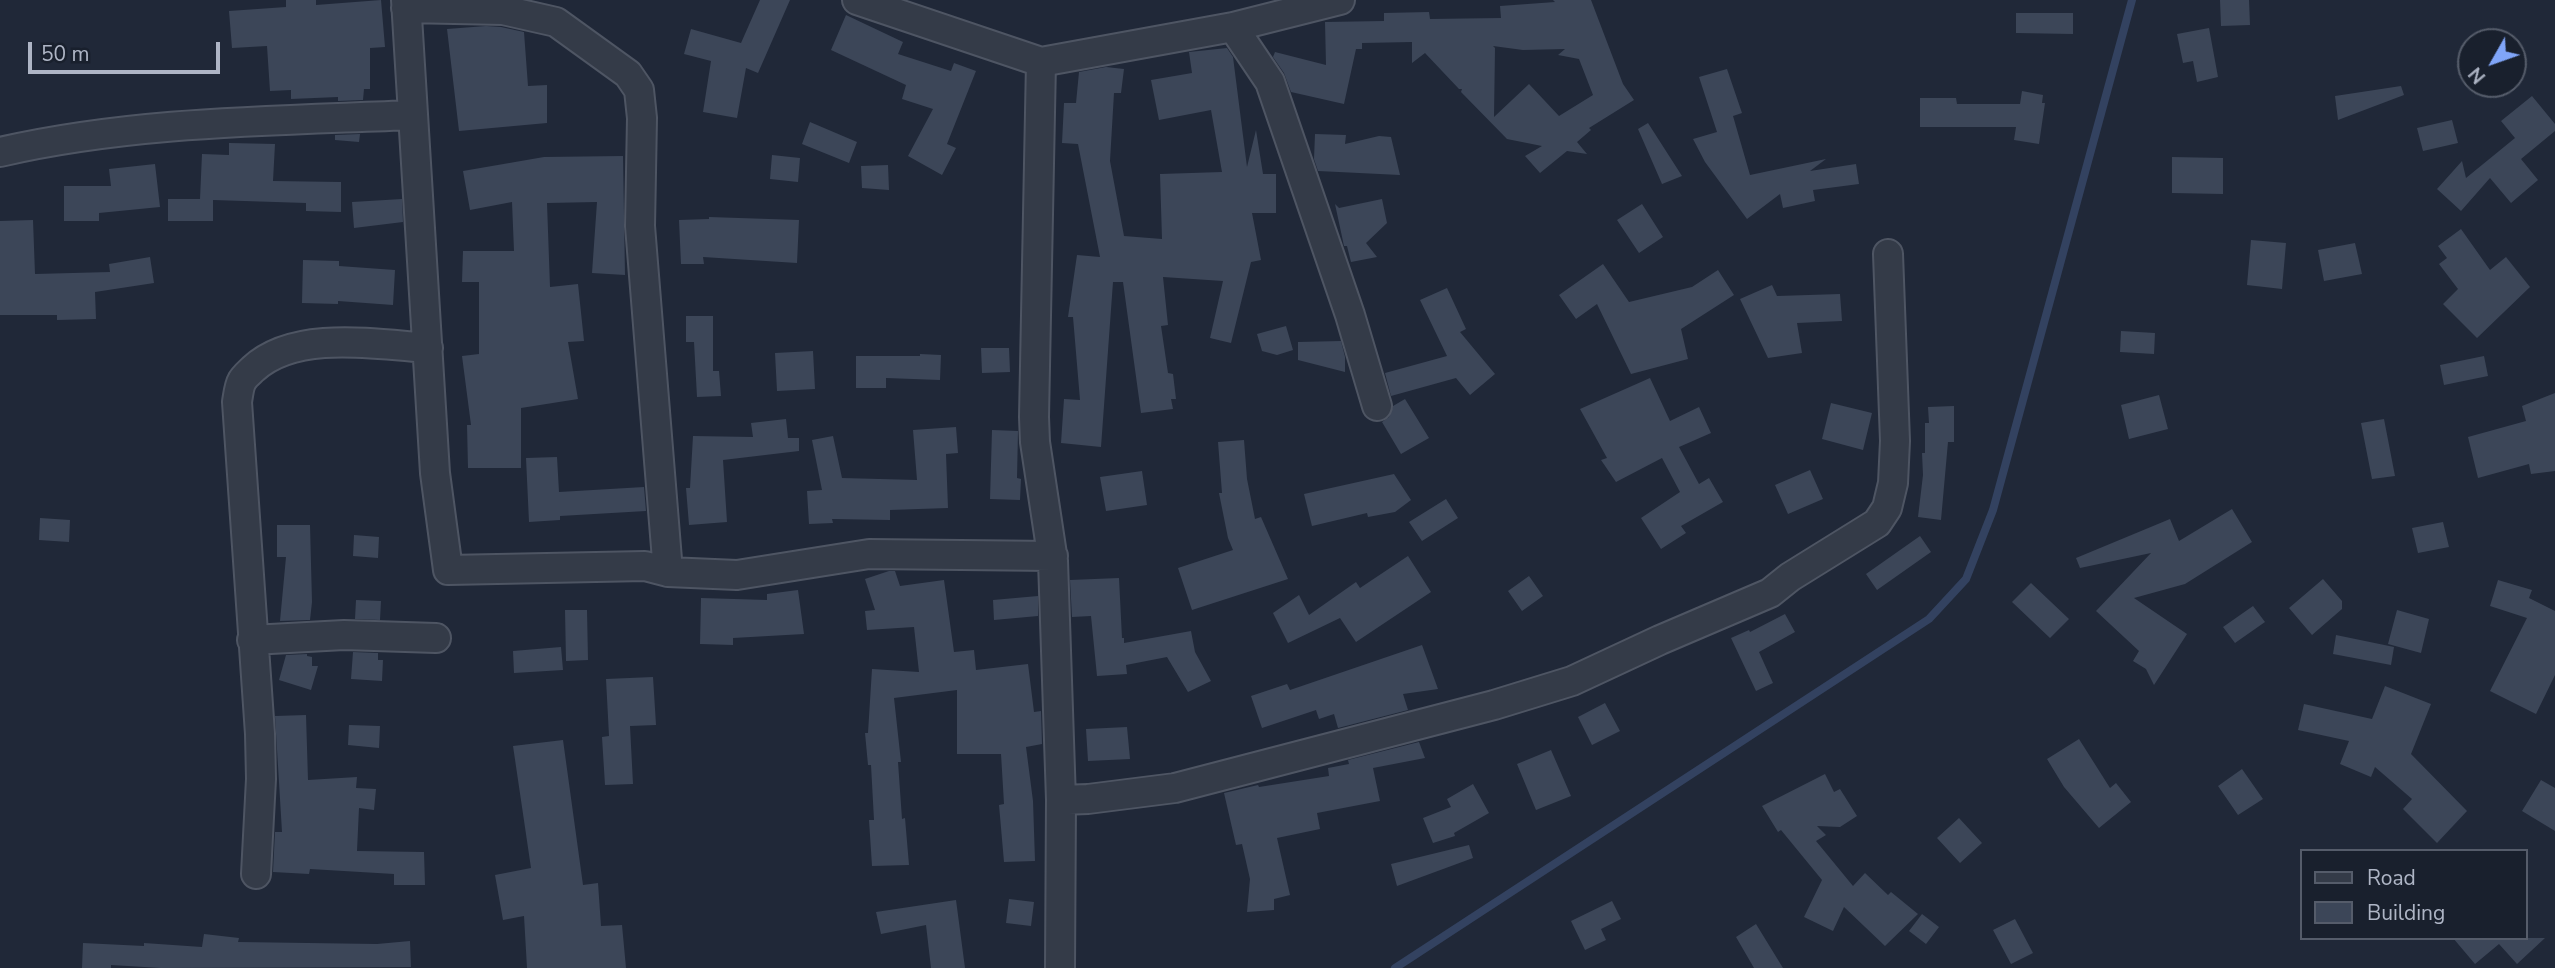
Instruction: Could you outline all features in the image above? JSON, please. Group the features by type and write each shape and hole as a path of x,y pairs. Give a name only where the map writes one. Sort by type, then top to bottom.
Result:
{"street":[{"path":"857,0 1041,62 1233,27 1340,0"},
{"path":"668,572 640,226 642,118 639,90 628,74 556,22 503,10 406,4 435,473 448,570 645,566 668,572 737,575 869,554 1052,556"},
{"path":"1233,27 1270,82 1338,279 1377,406"},
{"path":"1041,62 1034,403 1035,442 1052,556 1061,800 1060,968"},
{"path":"0,152 115,133 215,122 413,115"},
{"path":"1061,800 1175,788 1481,709 1572,681 1770,593 1790,577 1877,523 1887,508 1892,484 1895,441 1888,254"},
{"path":"256,874 261,779 237,402 242,381 268,356 294,347 326,343 363,343 428,348"},
{"path":"252,639 344,635 436,639"}],"building":[{"path":"286,0 316,0 316,5 381,0 385,47 370,48 370,89 364,89 363,100 338,101 338,97 291,99 291,90 270,91 267,46 232,48 229,11 286,7"},
{"path":"760,0 790,0 758,73 746,68 737,118 703,112 711,61 684,54 691,29 741,43"},
{"path":"1553,0 1591,0 1623,84 1634,100 1589,128 1591,130 1577,142 1587,154 1567,151 1540,173 1525,156 1542,146 1507,139 1425,53 1412,63 1412,42 1362,43 1362,49 1356,49 1344,104 1291,92 1284,73 1273,57 1275,52 1326,65 1325,22 1384,21 1384,13 1429,12 1430,19 1501,18 1500,6 1555,2","holes":["1493,46 1523,50 1565,49 1558,55 1579,59 1593,95 1559,116 1529,84 1494,117"]},
{"path":"2220,0 2249,0 2250,25 2221,26"},
{"path":"2016,13 2073,13 2073,34 2016,33"},
{"path":"846,15 903,42 898,54 951,71 954,63 976,71 947,144 956,148 942,175 908,156 933,109 902,99 906,85 831,50"},
{"path":"486,26 524,32 528,86 547,85 547,123 459,131 447,29"},
{"path":"2209,28 2218,77 2197,82 2193,61 2183,63 2177,34"},
{"path":"1227,48 1233,57 1247,167 1256,130 1263,174 1276,174 1276,213 1252,213 1261,260 1251,262 1231,343 1210,338 1223,281 1163,277 1168,325 1161,326 1168,373 1173,374 1176,399 1171,399 1173,409 1141,413 1123,282 1113,282 1101,447 1061,443 1064,399 1080,400 1073,317 1068,317 1077,255 1100,257 1078,144 1062,143 1064,103 1076,103 1079,72 1106,67 1124,69 1121,93 1114,93 1110,161 1124,236 1162,239 1160,174 1222,172 1211,110 1159,120 1151,80 1192,73 1189,52"},
{"path":"1727,69 1742,113 1733,116 1750,175 1826,159 1810,171 1856,164 1859,184 1813,190 1815,201 1783,208 1780,194 1747,219 1705,162 1693,139 1717,132 1699,77"},
{"path":"2401,86 2404,95 2338,120 2335,96"},
{"path":"2022,91 2043,95 2042,103 2045,103 2039,144 2014,140 2016,127 1920,127 1920,98 1956,98 1957,104 2020,104"},
{"path":"2532,96 2555,124 2555,131 2521,159 2538,180 2511,203 2490,178 2461,211 2437,189 2462,161 2466,178 2515,138 2501,121"},
{"path":"2452,120 2458,143 2423,151 2417,128"},
{"path":"810,122 857,142 849,163 802,144"},
{"path":"1648,123 1682,176 1662,184 1638,129"},
{"path":"360,134 359,142 335,140 335,135"},
{"path":"1315,134 1346,135 1345,144 1379,136 1391,137 1400,175 1318,171 1314,159"},
{"path":"229,143 275,144 273,181 341,182 341,212 306,211 306,203 213,200 213,221 168,221 168,199 200,199 202,154 229,155"},
{"path":"772,155 800,158 798,182 770,179"},
{"path":"623,156 625,275 592,273 597,202 547,203 550,287 578,284 584,341 568,342 578,399 521,408 521,468 468,468 467,425 471,425 462,356 479,354 479,282 462,282 463,251 514,251 512,202 470,210 463,171 544,157"},
{"path":"2172,157 2223,158 2223,194 2172,193"},
{"path":"155,164 160,207 99,213 99,221 64,221 64,186 111,186 109,169"},
{"path":"888,165 889,190 862,188 861,166"},
{"path":"402,199 403,222 354,228 352,202"},
{"path":"1382,199 1387,223 1366,243 1377,257 1351,262 1347,246 1344,246 1335,204 1339,208"},
{"path":"1642,204 1663,237 1639,253 1617,220"},
{"path":"709,217 799,220 797,263 703,257 704,264 681,264 679,220"},
{"path":"33,220 35,274 110,272 109,264 150,257 154,283 95,292 96,319 57,320 57,315 0,315 0,221"},
{"path":"2461,229 2490,270 2506,257 2530,287 2477,338 2443,304 2458,289 2439,264 2447,258 2438,246"},
{"path":"2251,240 2286,243 2282,289 2247,285"},
{"path":"2355,243 2362,274 2324,281 2318,250"},
{"path":"303,260 339,261 339,266 395,270 393,305 338,301 338,304 302,303"},
{"path":"1603,264 1629,302 1692,287 1718,270 1734,295 1681,329 1688,359 1631,374 1597,304 1576,319 1559,295"},
{"path":"1772,285 1777,296 1840,294 1842,321 1797,323 1802,353 1768,358 1740,299"},
{"path":"1447,288 1466,329 1460,332 1495,374 1470,395 1456,378 1391,396 1385,373 1447,356 1420,300"},
{"path":"686,316 713,316 713,371 719,371 721,396 697,397 694,342 686,342"},
{"path":"1286,326 1293,350 1277,355 1262,351 1257,334"},
{"path":"2121,331 2155,333 2154,354 2120,352"},
{"path":"1341,341 1345,372 1298,360 1298,342"},
{"path":"981,348 1009,348 1010,372 982,373"},
{"path":"813,351 815,389 777,391 775,353"},
{"path":"941,355 940,380 886,378 886,388 856,388 856,356"},
{"path":"2484,356 2488,376 2444,385 2440,365"},
{"path":"1650,378 1670,421 1699,407 1711,433 1679,447 1699,484 1709,478 1723,502 1681,526 1686,533 1661,549 1641,518 1680,492 1662,458 1616,482 1601,460 1607,458 1580,409"},
{"path":"2555,393 2555,471 2531,474 2529,464 2478,478 2468,437 2526,421 2522,406"},
{"path":"2159,395 2168,429 2129,439 2121,405"},
{"path":"1405,399 1429,438 1401,454 1382,422 1389,417 1393,406"},
{"path":"1831,403 1872,413 1863,450 1822,439"},
{"path":"1954,406 1954,442 1948,442 1941,520 1918,517 1923,475 1922,453 1925,453 1925,423 1929,423 1928,407"},
{"path":"786,419 788,438 799,438 799,451 723,460 727,522 689,525 686,488 690,488 693,436 753,437 751,423"},
{"path":"2384,419 2395,476 2372,479 2361,423"},
{"path":"956,427 958,453 946,454 948,508 890,510 890,520 832,519 833,523 809,524 807,491 822,490 812,440 833,436 842,478 917,480 913,430"},
{"path":"992,430 1018,431 1017,478 1021,479 1020,500 990,499"},
{"path":"1244,440 1247,479 1255,519 1261,517 1288,579 1192,610 1178,568 1233,550 1219,493 1222,493 1218,442"},
{"path":"557,457 559,492 644,487 646,511 560,516 560,520 529,522 526,458"},
{"path":"1810,470 1823,499 1788,514 1775,485"},
{"path":"1142,471 1147,505 1106,511 1100,477"},
{"path":"1394,474 1411,500 1395,512 1368,517 1367,513 1312,526 1304,494"},
{"path":"1446,499 1458,518 1422,541 1409,522"},
{"path":"2232,509 2252,542 2185,584 2134,598 2187,634 2154,685 2146,669 2133,661 2139,651 2096,611 2151,553 2080,568 2076,558 2170,519 2179,541"},
{"path":"40,518 70,520 69,542 39,540"},
{"path":"2443,522 2449,547 2418,553 2412,528"},
{"path":"277,525 310,525 310,620 280,621 286,557 277,557"},
{"path":"354,535 379,537 378,558 353,556"},
{"path":"1920,536 1931,552 1877,590 1866,574"},
{"path":"1408,556 1431,592 1356,642 1340,618 1288,643 1273,613 1299,595 1309,615 1356,582 1360,588"},
{"path":"895,571 900,586 944,580 954,652 974,650 976,670 1028,664 1034,712 1041,711 1042,744 1026,747 1033,801 1035,861 1004,862 999,805 1004,804 1001,754 957,754 957,690 894,698 901,762 898,762 902,819 905,818 909,865 872,866 869,820 874,820 871,765 868,765 865,733 868,733 872,669 919,672 914,627 867,630 865,611 875,610 865,579"},
{"path":"1529,576 1543,596 1522,611 1508,591"},
{"path":"1119,578 1124,643 1191,631 1195,652 1211,681 1188,692 1167,657 1126,665 1127,674 1097,676 1091,616 1072,617 1070,580"},
{"path":"2323,579 2342,601 2342,609 2312,635 2289,608"},
{"path":"2498,580 2532,590 2529,598 2555,611 2555,675 2536,714 2490,691 2527,618 2490,606"},
{"path":"2031,583 2069,619 2050,638 2012,602"},
{"path":"798,590 804,634 733,638 733,645 700,644 701,598 767,600 767,594"},
{"path":"1038,596 1038,616 994,620 993,600"},
{"path":"356,600 381,601 380,620 355,619"},
{"path":"2253,606 2265,622 2235,643 2223,627"},
{"path":"565,610 587,610 588,660 566,661"},
{"path":"2397,610 2429,619 2421,653 2388,644"},
{"path":"1785,614 1795,632 1759,652 1773,683 1756,691 1731,638 1749,630 1750,632"},
{"path":"2336,635 2394,647 2391,665 2333,654"},
{"path":"1422,645 1438,689 1403,694 1408,710 1338,728 1334,714 1319,719 1316,710 1262,728 1251,696 1287,684 1290,690"},
{"path":"561,647 563,670 514,673 513,651"},
{"path":"353,652 378,653 378,660 383,660 382,681 351,679"},
{"path":"307,654 312,657 312,666 318,666 311,690 279,680 286,655"},
{"path":"653,677 656,725 630,726 633,784 605,785 602,737 609,736 606,679"},
{"path":"2385,686 2431,704 2411,754 2467,811 2437,843 2403,809 2412,799 2375,767 2371,777 2340,764 2349,741 2298,730 2304,704 2372,719"},
{"path":"1605,703 1620,731 1592,745 1578,717"},
{"path":"306,715 308,780 357,777 356,788 376,789 374,810 359,808 357,851 424,852 425,885 394,885 394,874 310,869 309,874 273,872 275,832 282,832 275,716"},
{"path":"349,725 380,726 379,748 348,745"},
{"path":"1127,727 1130,759 1088,761 1086,729"},
{"path":"2079,739 2110,788 2116,783 2131,802 2099,828 2064,787 2047,759"},
{"path":"563,740 583,885 598,883 601,926 622,925 626,968 527,968 524,916 503,920 495,875 531,868 513,746"},
{"path":"1419,742 1425,758 1373,768 1380,801 1317,813 1320,829 1277,838 1290,895 1274,899 1274,910 1247,912 1250,879 1242,844 1236,845 1224,793 1258,785 1259,787 1329,776 1328,768 1349,764 1348,760"},
{"path":"1551,750 1571,796 1536,810 1517,764"},
{"path":"2242,769 2263,799 2238,815 2218,786"},
{"path":"1825,774 1834,792 1840,789 1857,816 1840,827 1817,826 1826,835 1816,841 1853,886 1865,873 1888,895 1891,892 1918,914 1885,946 1844,907 1833,931 1804,917 1822,880 1781,830 1778,832 1762,806"},
{"path":"2541,780 2555,788 2555,831 2522,811"},
{"path":"1473,784 1489,813 1454,833 1455,836 1433,843 1423,818 1451,807 1447,799"},
{"path":"1959,818 1982,843 1960,863 1937,838"},
{"path":"1469,845 1473,858 1397,886 1391,864"},
{"path":"1009,899 1034,902 1031,926 1006,923"},
{"path":"956,900 965,968 931,968 926,925 881,934 876,912"},
{"path":"1612,901 1621,919 1601,929 1606,940 1585,950 1571,921"},
{"path":"1922,914 1939,927 1926,944 1909,931"},
{"path":"2015,919 2033,953 2011,964 1993,930"},
{"path":"1756,924 1783,968 1754,968 1736,937"},
{"path":"204,934 239,938 238,942 377,944 410,941 411,967 161,968 111,965 111,968 82,968 83,943 202,947"},
{"path":"2545,938 2517,964 2499,944 2475,964 2455,940"}],"waterway":[{"path":"1395,968 1929,619 1966,579 1993,510 2132,0"}]}
